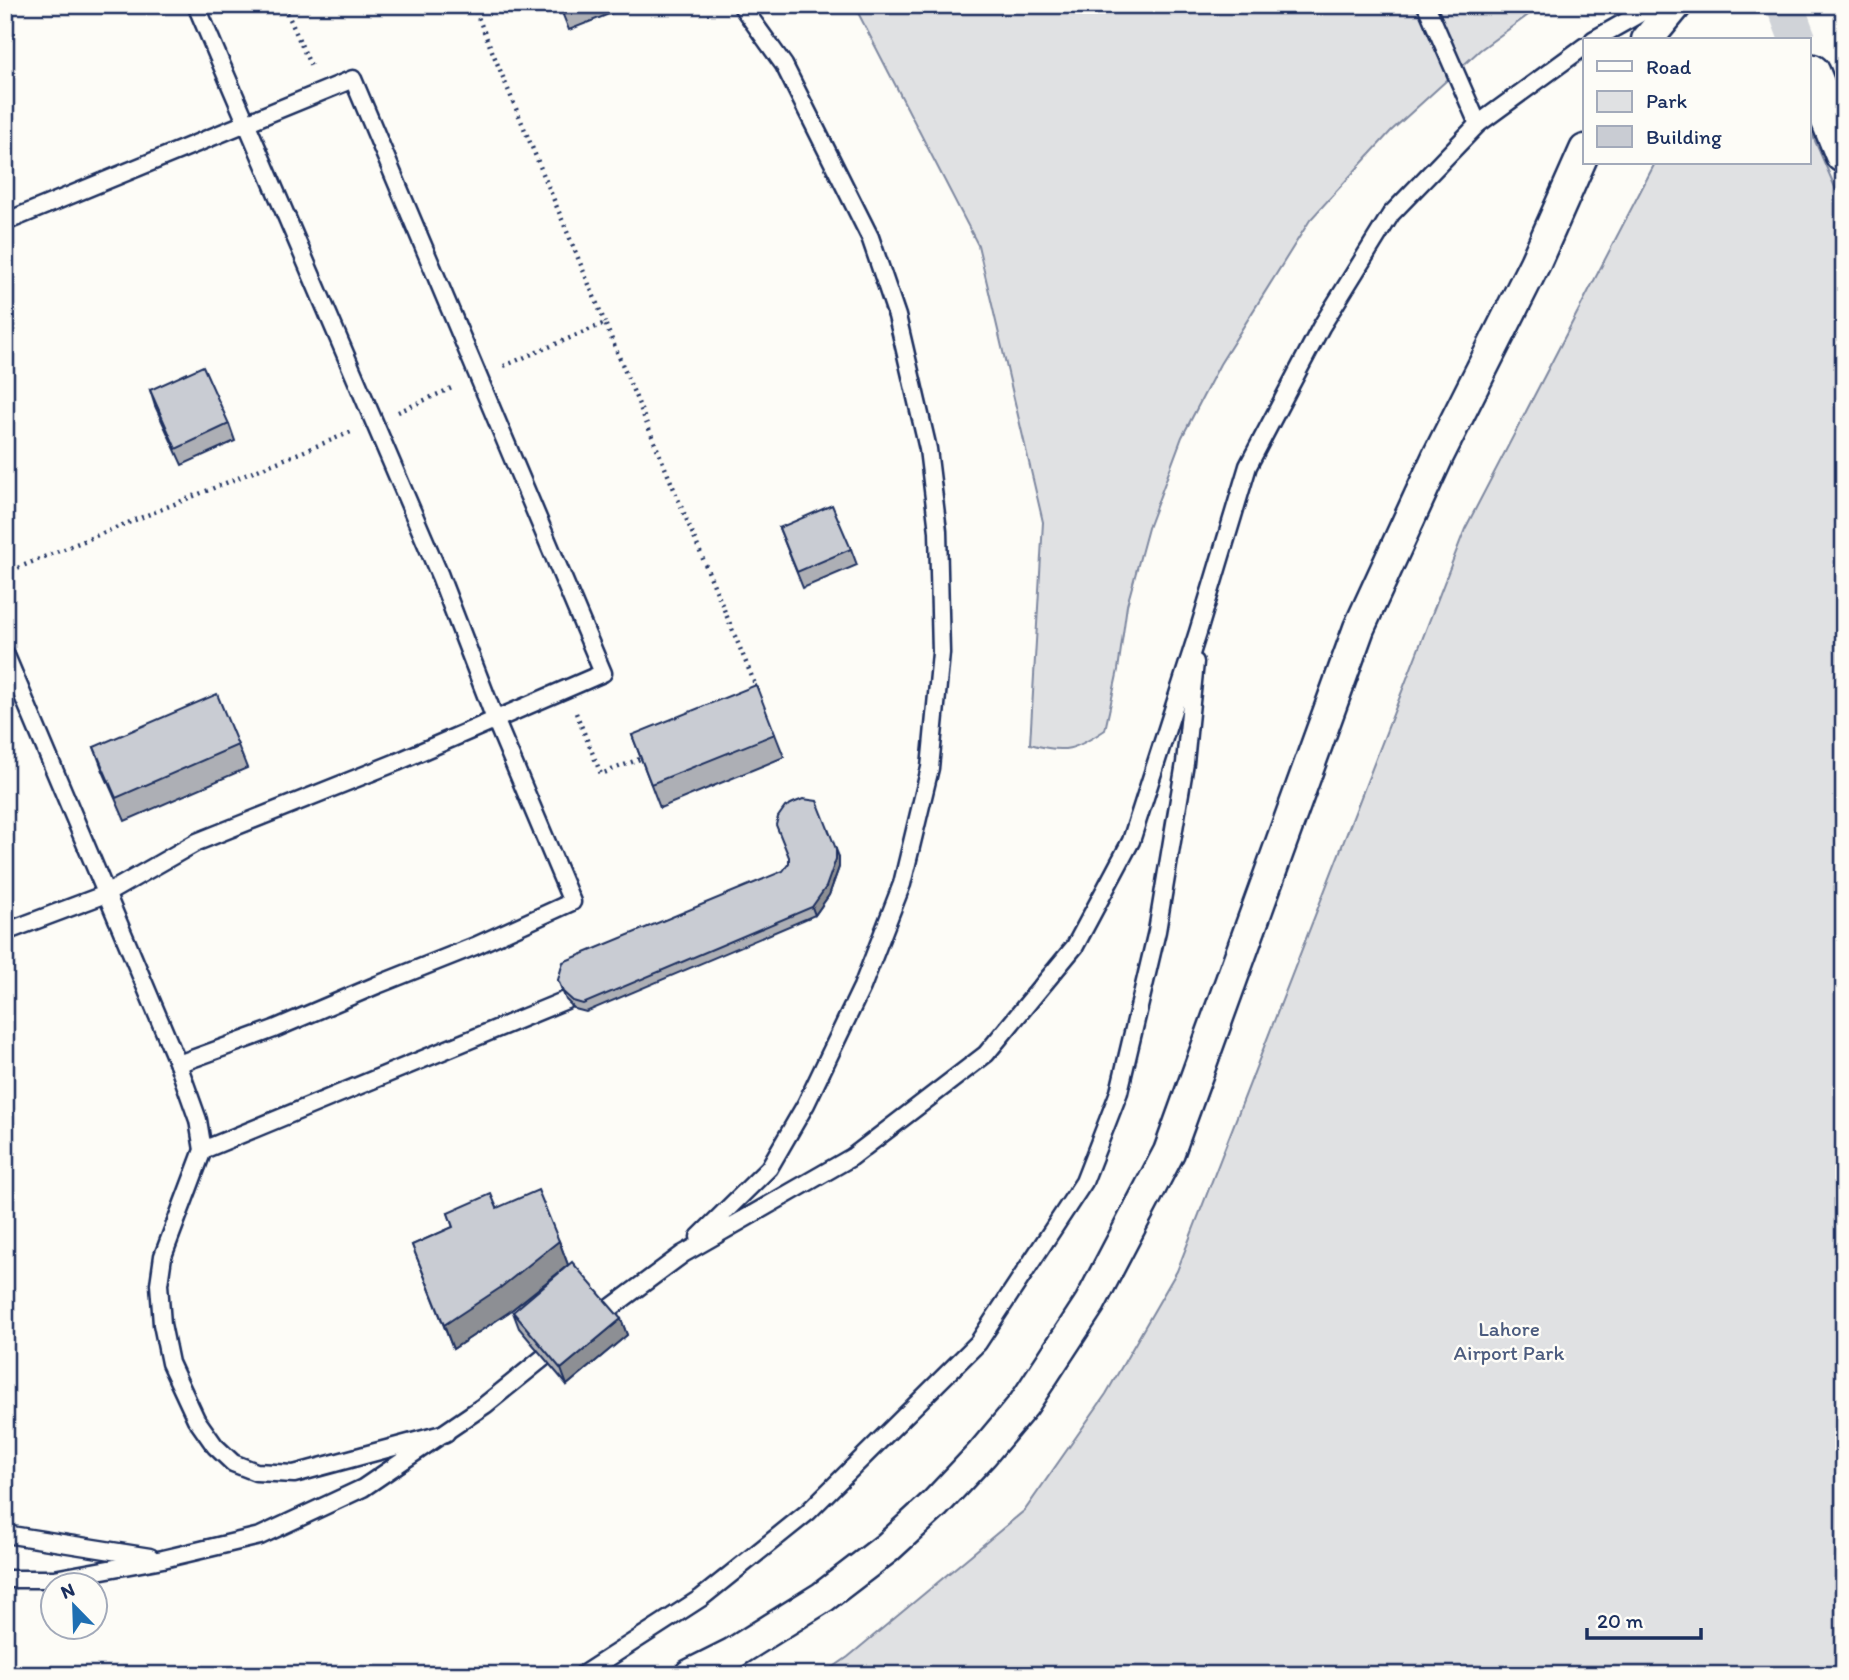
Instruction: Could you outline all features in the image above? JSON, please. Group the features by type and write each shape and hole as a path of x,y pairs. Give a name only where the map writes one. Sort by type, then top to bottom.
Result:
{"street":[{"path":"1649,38 1676,5"},
{"path":"1811,73 1844,154"},
{"path":"690,1675 732,1654 823,1597 887,1548 935,1504 1024,1404 1090,1303 1169,1152 1359,628 1438,456 1535,263 1583,155"}],"lane":[{"path":"178,1064 274,1029 475,946 572,902 495,719 440,576 196,5"},
{"path":"683,1254 769,1168 806,1104 862,987 902,884 930,768 941,653 938,531 928,449 897,316 870,237 784,65 741,5"},
{"path":"1426,5 1478,124"},
{"path":"1597,38 1655,5"},
{"path":"605,1311 683,1254 852,1157 986,1054 1075,946 1131,841 1199,632 1248,466 1321,327 1391,214 1478,124 1583,47"},
{"path":"5,222 353,79 603,673 373,772 197,842 106,894 5,932"},
{"path":"582,1675 701,1598 808,1512 978,1343 1084,1182 1119,1093 1157,931 1185,763 1199,632"},
{"path":"5,653 178,1064 198,1120 202,1150 163,1256 159,1284 162,1324 170,1363 196,1419 215,1446 233,1463 257,1472 294,1474 446,1433"},
{"path":"202,1150 566,1000"},
{"path":"5,1579 54,1579 163,1559 260,1536 363,1488 446,1433 543,1358"},
{"path":"5,1534 163,1559"}],"path":[{"path":"296,5 286,10 321,92"},
{"path":"473,5 759,695"},
{"path":"5,573 374,422 605,323"},
{"path":"566,689 601,774 651,754"}],"green space":[{"path":"854,5 1542,5 1480,50 1391,131 1310,220 1220,364 1182,437 1148,528 1127,605 1118,670 1105,730 1077,746 1052,749 1030,744 1043,522 978,245"},
{"name":"Lahore Airport Park","path":"1811,132 1844,208 1844,1675 822,1675 848,1657 1025,1510 1106,1394 1177,1271 1465,529 1654,164 1811,164"}],"building":[{"path":"560,5 585,5 564,14"},
{"path":"203,366 229,424 176,449 150,390"},
{"path":"832,505 851,549 797,572 779,528"},
{"path":"756,685 775,734 651,784 632,735"},
{"path":"217,694 238,745 116,798 94,747"},
{"path":"803,799 817,801 836,849 836,859 826,887 812,907 583,1004 573,1001 563,992 558,980 563,962 783,871 789,863 789,857 776,825 778,817 785,807"},
{"path":"538,1190 559,1241 500,1288 444,1325 412,1245 453,1227 448,1213 491,1194 497,1208"},
{"path":"572,1262 621,1319 561,1369 513,1312"}],"tunnel":[{"path":"1785,5 1797,38"}]}
